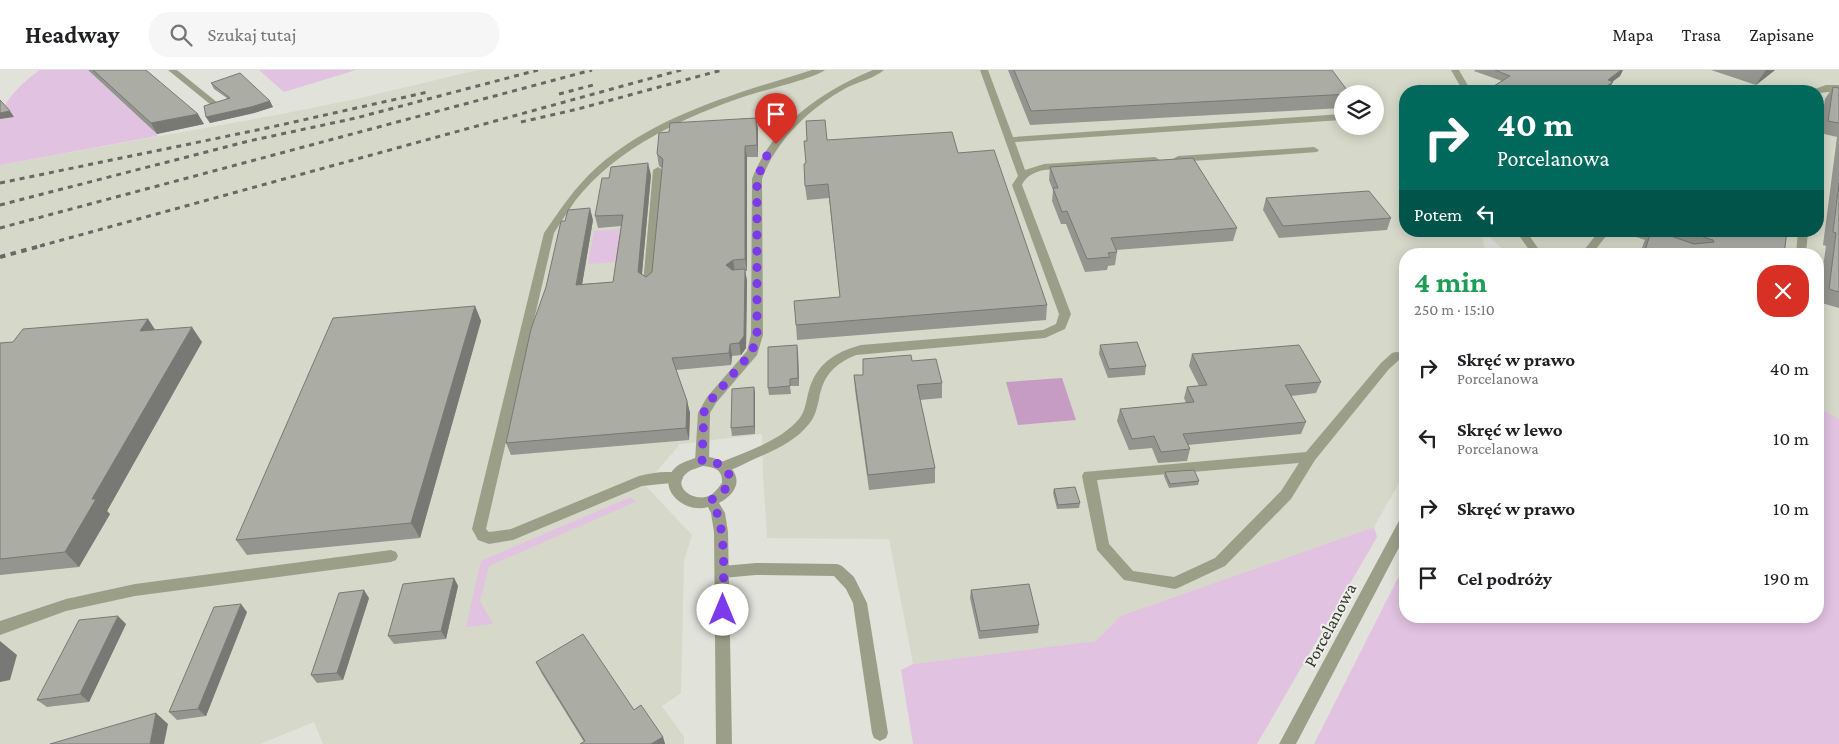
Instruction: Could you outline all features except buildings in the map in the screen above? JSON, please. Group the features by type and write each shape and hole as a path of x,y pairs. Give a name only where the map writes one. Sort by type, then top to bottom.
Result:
{"street":[{"path":"172,70 214,103"},
{"path":"676,478 653,478 638,482 513,534 489,538 483,536 480,529 549,233 564,208 577,192 609,162 670,124 720,101 821,70"},
{"path":"702,456 704,412 711,400 752,352 757,335 752,275 757,179 766,157 798,122 825,98 880,70"},
{"path":"724,467 783,442 797,430 810,414 814,387 820,374 826,366 850,352 861,349 1044,334 1061,326 1065,314 1017,186 1022,175 984,70"},
{"path":"1455,70 1464,85"},
{"path":"1824,88 1839,88"},
{"path":"1009,140 1334,118"},
{"path":"1022,175 1044,167 1314,150"},
{"path":"648,284 658,170"},
{"path":"1524,237 1533,248"},
{"path":"1591,248 1600,237"},
{"path":"1644,237 1673,246"},
{"path":"1310,457 1089,476 1102,546 1129,576 1175,583 1220,562 1286,495 1310,457 1385,366 1396,356 1399,356"},
{"path":"702,456 718,463 729,472 729,485 725,491 711,500 692,502 684,500 674,488 676,478 684,468 702,456"},
{"path":"711,500 718,513 721,532 724,744"},
{"name":"Porcelanowa","path":"1287,744 1399,534"},
{"path":"0,628 66,605 135,590 392,556"},
{"path":"722,572 756,569 837,570 847,577 853,585 860,603 880,733"}],"shaded area":[{"path":"40,70 88,70 157,136 0,165 0,118 2,111 16,91"},
{"path":"259,70 356,70 284,92"},
{"path":"478,70 1839,70 1839,419 1824,410 1824,248 1501,248 1490,237 1824,237 1824,85 1399,85 1399,237 1482,237 1485,248 1399,248 1399,483 1374,527 1120,616 1096,641 913,664 889,539 767,538 762,434 680,444 645,485 692,535 684,561 681,693 662,706 684,737 684,744 323,744 314,722 260,744 0,744 0,165 282,114 356,99"},
{"path":"623,229 618,262 588,264 594,231"},
{"path":"1062,378 1076,420 1018,425 1006,382"},
{"path":"1824,410 1839,419 1839,744 1314,744 1399,576 1399,623 1824,623"},
{"path":"631,497 635,502 489,566 480,601 493,624 466,627 481,561"},
{"path":"1374,527 1377,537 1257,744 913,744 901,670 913,664 1096,641 1120,616"}],"railway":[{"path":"0,205 249,141 356,118 538,70"},
{"path":"0,228 592,70"},
{"path":"40,246 681,70"},
{"path":"521,122 578,109 722,70"},
{"path":"559,94 597,84"},
{"path":"0,183 267,128 428,92"},
{"path":"0,257 44,245"}],"route":[{"path":"723,610 721,532 718,513 711,500 725,491 729,485 730,478 729,472 718,463 702,461 704,412 711,400 747,360 752,352 757,335 757,179 760,168 776,144"}]}
